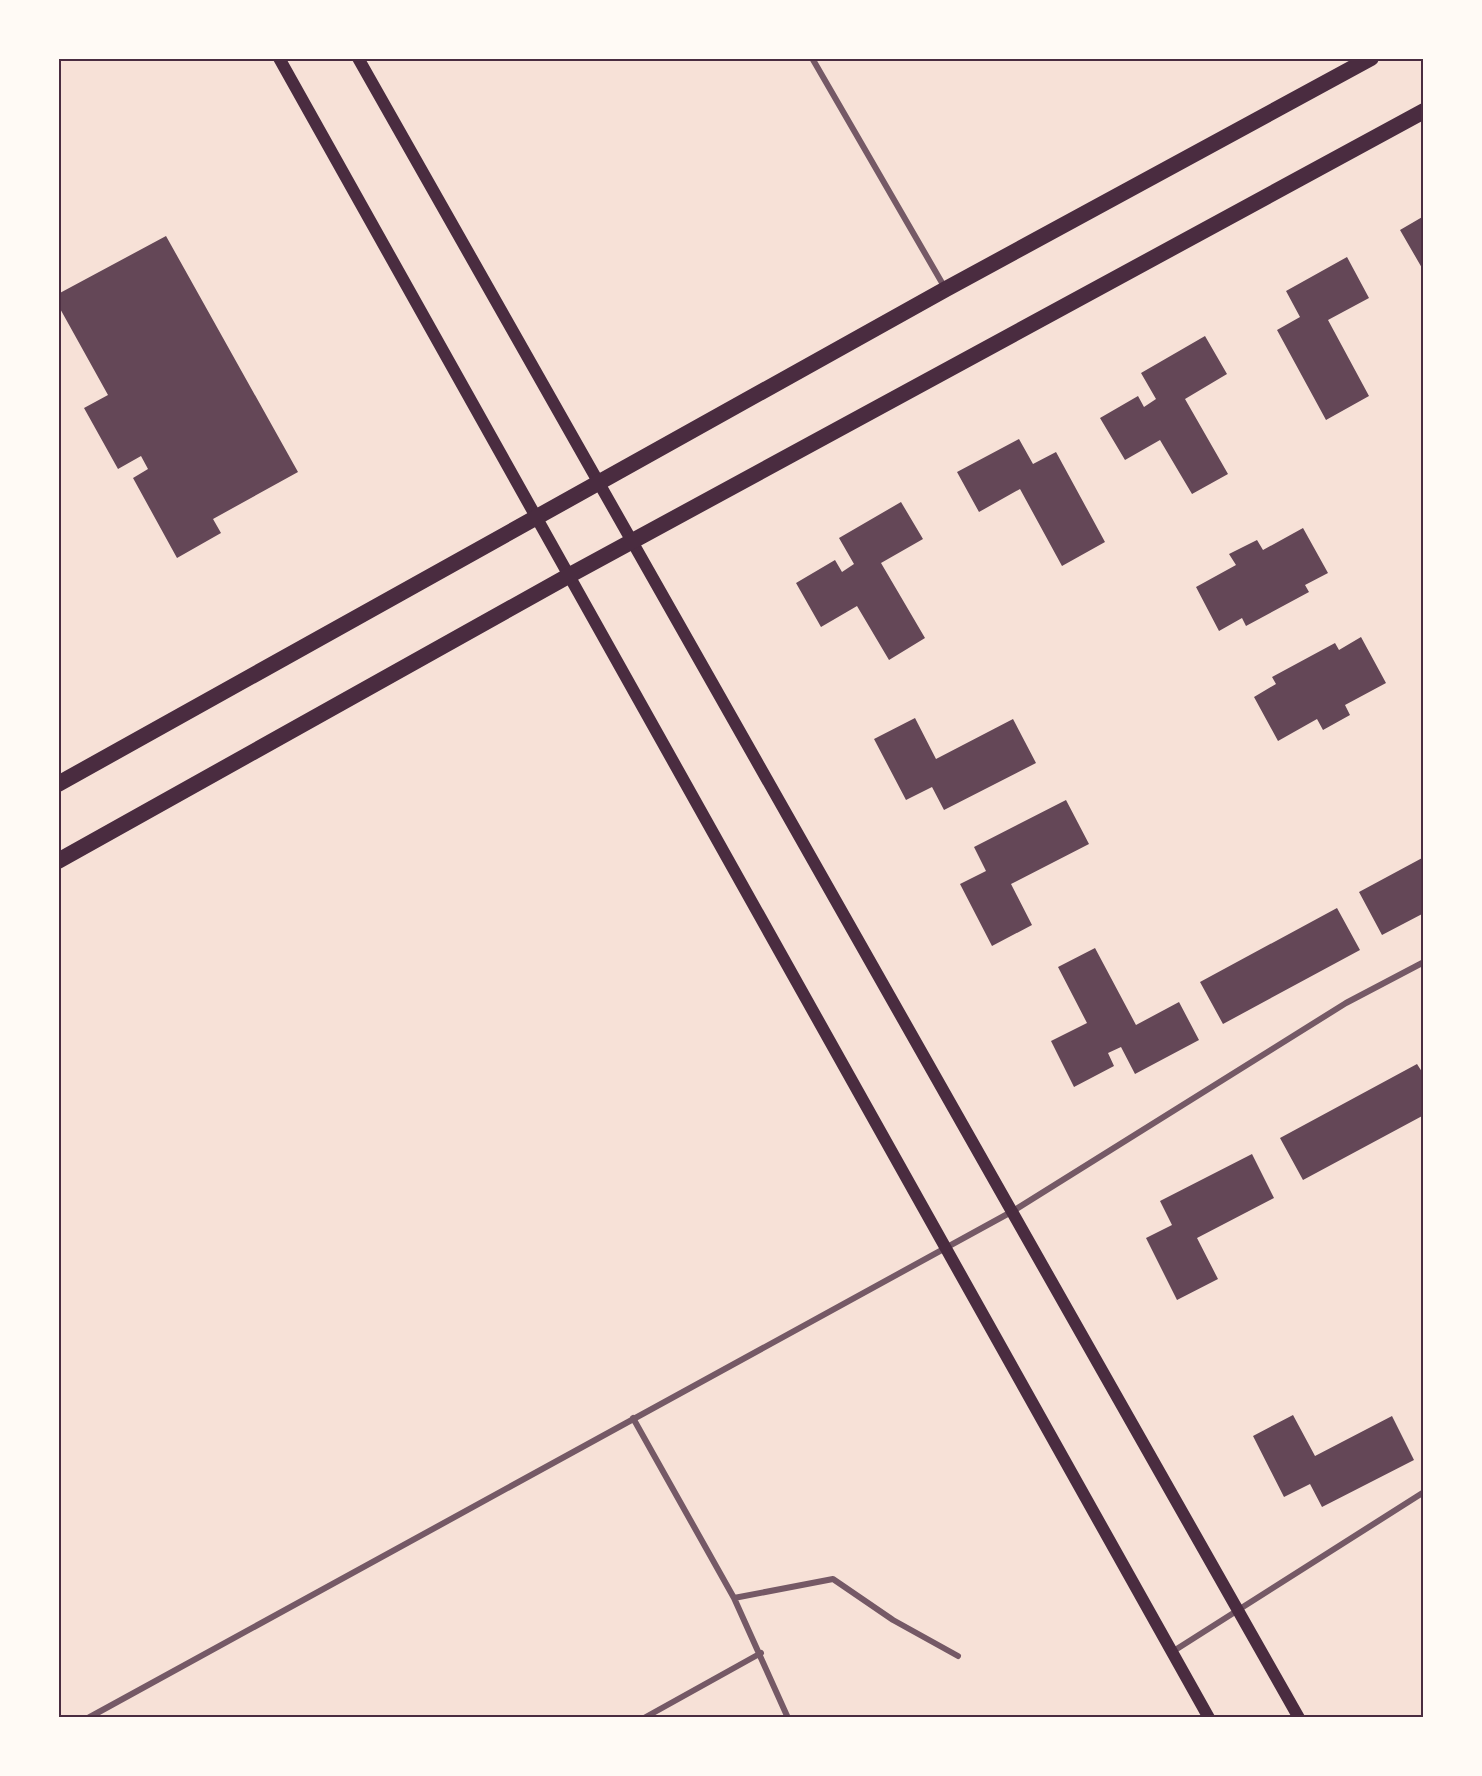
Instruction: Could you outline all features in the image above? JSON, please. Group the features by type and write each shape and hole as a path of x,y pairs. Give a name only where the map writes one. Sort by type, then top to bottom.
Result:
{"highway":[{"path":"58,784 946,289 1371,58"},
{"path":"58,861 570,575 1424,111"}],"main road":[{"path":"279,58 1209,1718"},
{"path":"358,58 1299,1718"}],"street":[{"path":"812,58 946,289"},
{"path":"88,1718 1012,1211 1347,1003 1424,962"},
{"path":"633,1418 734,1598 761,1653 788,1718"},
{"path":"1172,1652 1239,1612 1424,1492"},
{"path":"734,1598 819,1580 834,1579 893,1620 958,1656"},
{"path":"644,1718 761,1653"}],"building":[{"path":"1424,216 1424,267 1422,268 1400,230"},
{"path":"166,236 298,472 213,519 221,533 177,558 133,478 148,469 141,456 118,469 84,408 108,395 58,305 58,294"},
{"path":"1347,257 1369,298 1328,320 1369,396 1326,420 1277,330 1300,317 1286,291"},
{"path":"1205,336 1227,374 1185,399 1228,474 1192,494 1160,440 1125,460 1100,418 1138,396 1144,407 1156,399 1141,373"},
{"path":"1019,439 1033,464 1056,452 1105,542 1062,566 1020,489 979,512 957,472"},
{"path":"901,502 923,539 881,563 925,638 889,660 857,606 821,627 796,583 835,560 842,572 854,564 839,538"},
{"path":"1303,528 1328,573 1305,585 1309,592 1246,626 1242,618 1219,631 1196,587 1236,565 1229,554 1257,540 1263,550"},
{"path":"1361,637 1386,683 1345,705 1350,715 1323,730 1317,719 1278,741 1254,697 1276,684 1272,677 1335,643 1339,650"},
{"path":"915,718 936,759 1013,719 1036,763 944,810 932,787 906,800 874,739"},
{"path":"1066,800 1089,844 1011,884 1032,925 992,946 960,884 986,871 974,847"},
{"path":"1424,857 1424,913 1382,935 1359,892"},
{"path":"1337,908 1360,950 1223,1024 1200,982"},
{"path":"1095,948 1136,1025 1179,1002 1199,1040 1135,1074 1121,1047 1108,1053 1114,1066 1074,1087 1051,1041 1087,1023 1058,967"},
{"path":"1417,1064 1424,1075 1424,1115 1303,1180 1280,1138"},
{"path":"1252,1154 1274,1198 1197,1238 1218,1279 1177,1300 1146,1238 1172,1225 1160,1201"},
{"path":"1293,1415 1315,1456 1392,1416 1414,1460 1322,1507 1310,1484 1284,1497 1253,1436"}]}
